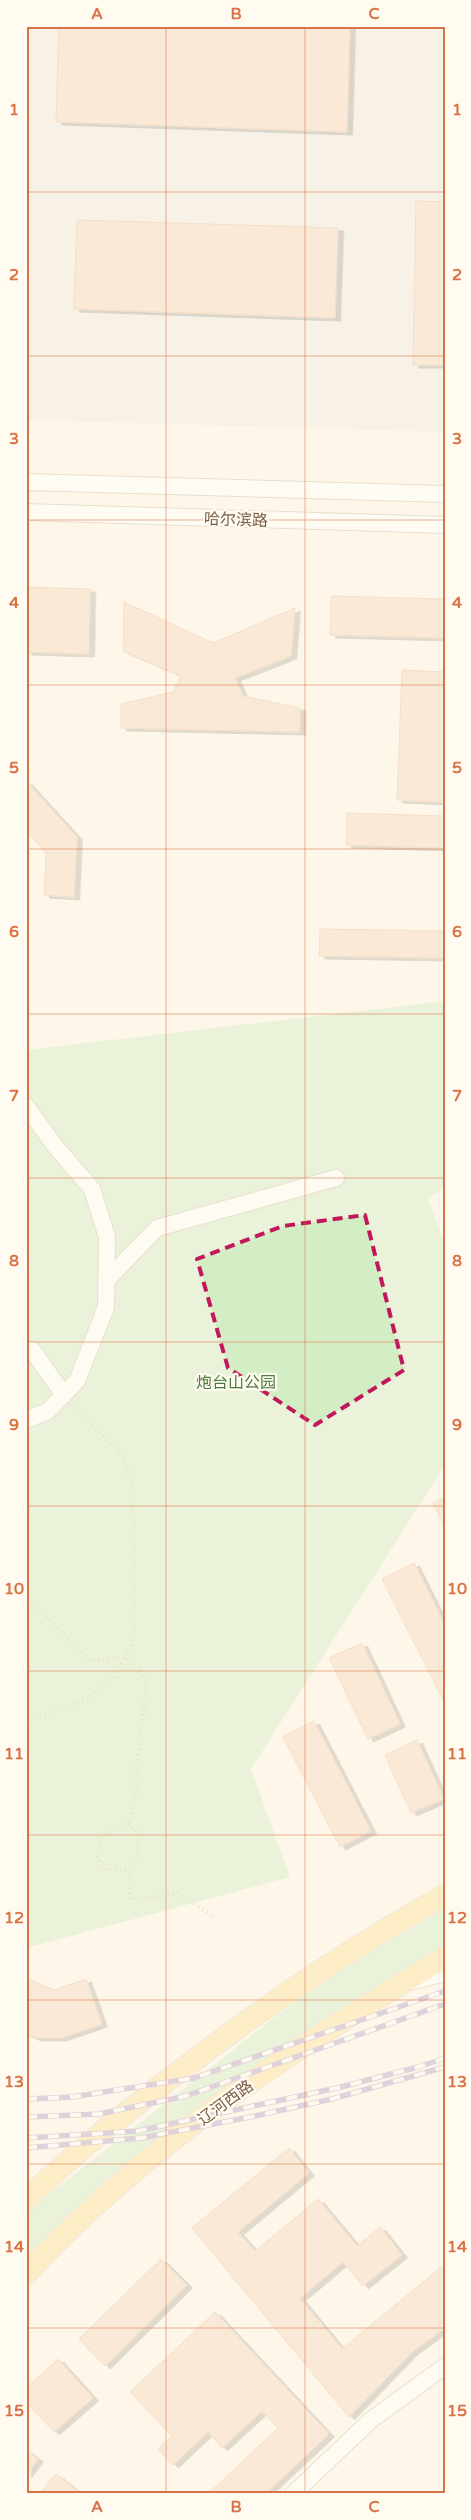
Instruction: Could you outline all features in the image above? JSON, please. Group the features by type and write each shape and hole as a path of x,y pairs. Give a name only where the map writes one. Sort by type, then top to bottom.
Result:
{"main road":[{"path":"26,2200 94,2137 208,2049 278,1998 373,1936 445,1895"},
{"name":"辽河西路","path":"26,2274 109,2193 184,2132 302,2048 395,1987 445,1957"}],"street":[{"name":"哈尔滨路","path":"26,482 445,494"},
{"name":"哈尔滨路","path":"26,512 445,525"},
{"path":"26,1106 55,1146 92,1188 107,1237 106,1307 77,1381 48,1411 26,1420"},
{"path":"106,1281 157,1228 336,1178"},
{"path":"26,1350 32,1350 64,1395"},
{"path":"395,1987 445,1973"},
{"path":"293,2494 372,2420 445,2366"}],"path":[{"path":"26,1722 89,1698 114,1677 134,1639 133,1482 118,1449 107,1441 64,1395"},
{"path":"26,1602 44,1613 91,1661 125,1657 138,1666 147,1684 136,1772 137,1789 129,1823"},
{"path":"129,1823 138,1834 138,1854 130,1870 130,1899 158,1897 178,1892 198,1908 215,1918"},
{"path":"129,1823 112,1827 100,1840 97,1858 106,1869 130,1870"}],"highlighted area":[{"path":"365,1215 404,1370 315,1425 228,1368 197,1259 283,1226"}],"shaded area":[{"path":"26,26 445,26 445,432 26,420"}],"green space":[{"name":"炮台山公园","path":"445,1001 445,1187 428,1198 445,1244 445,1465 251,1769 290,1877 26,1948 26,1050"},
{"path":"445,1908 445,1944 297,2037 108,2178 26,2257 26,2215 39,2202 271,2020 344,1967"}],"building":[{"path":"59,26 350,26 347,132 56,122"},
{"path":"416,201 445,202 445,365 413,365"},
{"path":"77,220 338,228 335,318 74,309"},
{"path":"26,587 90,589 89,654 26,652"},
{"path":"331,596 445,599 445,638 330,635"},
{"path":"124,602 213,643 295,608 291,656 235,678 243,696 300,708 300,732 121,728 121,704 173,692 181,676 123,651"},
{"path":"402,670 445,672 444,802 397,800"},
{"path":"26,781 77,837 74,897 44,895 46,853 26,831"},
{"path":"347,813 445,816 445,848 346,845"},
{"path":"320,929 445,931 445,958 319,956"},
{"path":"445,1497 445,1526 433,1503"},
{"path":"414,1563 445,1625 443,1700 382,1579"},
{"path":"362,1643 400,1724 368,1739 329,1658"},
{"path":"314,1721 371,1831 340,1847 283,1737"},
{"path":"417,1740 444,1799 411,1813 385,1755"},
{"path":"26,1978 54,1990 86,1979 102,2024 61,2038 36,2038 26,2034"},
{"path":"289,2148 309,2173 238,2232 255,2251 318,2199 357,2246 380,2227 402,2255 363,2286 343,2262 300,2298 342,2349 441,2267 445,2271 445,2328 412,2352 349,2417 192,2228"},
{"path":"161,2259 187,2285 105,2366 79,2339"},
{"path":"215,2312 329,2434 265,2494 209,2493 278,2428 262,2411 222,2448 208,2432 173,2465 158,2449 172,2436 130,2392"},
{"path":"58,2359 93,2398 54,2432 26,2402 26,2388"},
{"path":"26,2450 38,2459 26,2475"},
{"path":"56,2474 81,2494 40,2494"}],"railway":[{"path":"26,2099 72,2097 194,2078 445,1991"},
{"path":"26,2117 99,2114 186,2096 445,2004"},
{"path":"26,2138 138,2131 341,2087 445,2058"},
{"path":"26,2148 141,2138 255,2116 332,2099 445,2067"}]}
